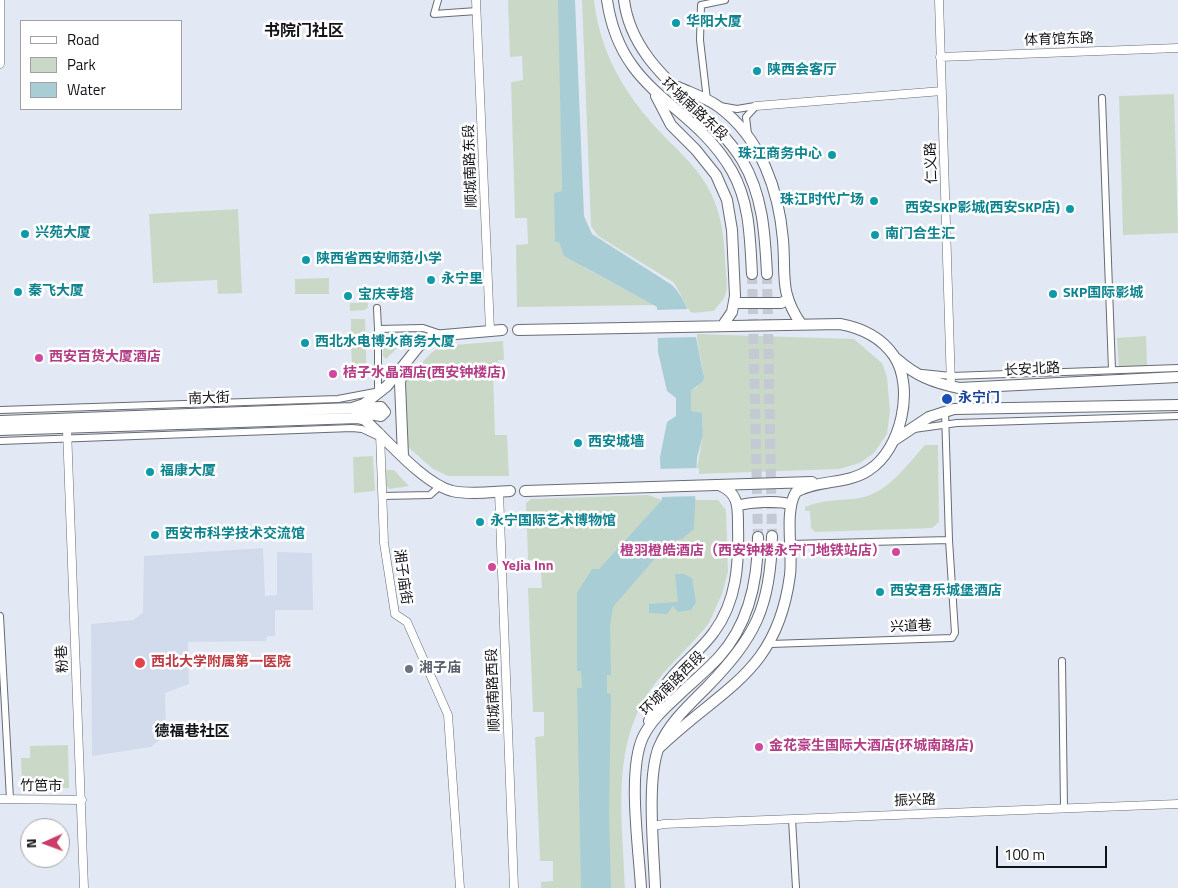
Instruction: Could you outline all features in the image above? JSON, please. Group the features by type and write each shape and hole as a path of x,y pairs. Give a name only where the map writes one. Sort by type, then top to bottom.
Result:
{"main road":[{"name":"环城南路东段","path":"607,0 610,17 621,49 630,64 653,91 710,142 732,171 747,212 752,274"},
{"name":"环城南路东段","path":"624,0 631,27 645,51 670,84 723,135 750,177 762,212 767,274"},
{"path":"670,84 718,106 732,118 750,140 765,165 777,201 783,241 787,300 801,324"},
{"path":"653,91 671,124 709,165 725,194 732,230 735,303 732,312 723,325"},
{"path":"735,303 744,305 781,303 787,300"},
{"name":"长安北路","path":"518,330 697,325 840,324 858,328 872,335 903,365 925,380 1178,377"},
{"path":"441,334 502,330"},
{"name":"南大街","path":"0,420 352,408 381,391 425,340 441,334"},
{"path":"658,749 686,722 723,695 748,672 770,644 783,612 788,592 791,505 796,492 803,488 855,478 870,470 890,451 901,424 903,393 902,377 895,357"},
{"path":"400,452 400,383 403,367"},
{"path":"896,439 929,417 954,409 1178,404"},
{"path":"346,418 361,414 381,416 385,412 381,407 352,408"},
{"name":"南大街","path":"0,430 67,434 346,418 365,420 424,476 440,486 452,491 468,493 510,491"},
{"path":"525,491 836,481"},
{"path":"643,737 665,686 714,632 730,601 736,581 738,552 737,506 729,489 718,484"},
{"path":"737,506 768,502 787,502 791,505"},
{"name":"环城南路西段","path":"655,888 653,779 658,749 676,719 728,665 750,636 766,598 770,574 772,536"},
{"name":"环城南路西段","path":"641,888 636,772 643,737 659,714 719,657 732,640 750,603 757,565 758,537"}],"street":[{"path":"0,0 0,64"},
{"path":"438,0 434,14 477,11"},
{"name":"顺城南路东段","path":"476,0 490,330"},
{"path":"707,100 700,40 701,5 725,0"},
{"name":"仁义路","path":"939,0 951,381"},
{"name":"体育馆东路","path":"940,57 1178,48"},
{"path":"718,106 737,109 942,91"},
{"path":"1102,98 1112,370"},
{"path":"750,140 746,117 756,106"},
{"path":"0,410 338,399 381,391 377,308"},
{"path":"378,329 423,328 441,334"},
{"path":"951,381 1112,370 1178,368"},
{"name":"兴道巷","path":"770,644 952,638 955,633 949,540 945,412"},
{"path":"906,432 917,428 946,425 1178,416"},
{"path":"0,441 67,434 352,428 380,435"},
{"name":"粉巷","path":"67,434 84,888"},
{"name":"湘子庙街","path":"380,435 384,543 395,614 407,622 448,715 460,888"},
{"path":"382,496 430,495 440,486"},
{"name":"顺城南路西段","path":"499,492 514,888"},
{"path":"791,544 949,540"},
{"path":"0,616 10,799"},
{"path":"1062,661 1064,808"},
{"name":"竹笆市","path":"0,799 82,800"},
{"name":"振兴路","path":"653,826 1178,804"},
{"path":"792,819 796,888"}],"shaded area":[{"name":"西北大学附属第一医院","path":"263,548 265,596 277,595 277,552 312,553 313,610 275,610 275,636 267,636 266,641 188,642 189,684 165,693 166,734 151,747 92,756 91,624 133,620 143,613 144,556"}],"green space":[{"path":"508,0 559,0 562,192 554,193 559,241 585,268 654,305 517,307 516,245 528,244 527,218 515,218 511,82 523,80 522,56 510,57"},
{"path":"582,0 594,0 598,26 606,50 616,73 630,95 647,117 693,166 715,202 722,227 727,283 725,296 714,311 690,312 673,282 598,236 591,226"},
{"path":"1174,94 1178,233 1123,235 1119,96"},
{"path":"238,209 242,293 218,294 217,280 153,283 149,214"},
{"path":"329,278 329,294 295,294 295,279"},
{"path":"358,287 364,287 367,290 368,307 365,310 350,311 350,303 358,303"},
{"path":"351,319 365,319 366,340 351,341"},
{"path":"389,334 406,334 409,336 386,359 383,356 384,336"},
{"path":"696,334 854,339 882,363 887,377 890,411 887,434 874,453 860,463 839,469 696,474 703,435 702,414 691,411 691,391 697,387 704,376"},
{"path":"1146,336 1147,366 1119,368 1117,338"},
{"path":"503,341 504,360 498,360 499,372 493,372 495,435 507,435 509,476 448,476 433,469 407,446 405,381 431,353 442,346"},
{"path":"351,343 366,344 366,365 352,366"},
{"path":"925,445 938,445 939,522 932,528 815,532 811,528 810,511 805,511 805,507 825,501 859,498 879,491 904,470"},
{"path":"373,456 375,491 354,493 353,457"},
{"path":"385,470 394,470 409,486 390,489 386,486"},
{"path":"648,495 662,500 718,500 726,510 728,572 722,594 709,623 651,689 638,711 629,735 622,785 625,888 541,888 541,882 553,881 553,861 540,861 535,737 544,736 544,712 533,712 528,588 542,588 540,560 528,560 526,503 531,499"},
{"path":"68,745 69,788 22,788 21,758 30,758 30,746"}],"water":[{"path":"558,0 575,0 584,216 592,234 672,285 679,294 694,328 704,376 703,381 691,391 691,411 702,413 703,435 697,458 694,529 682,539 670,541 613,607 610,625 611,675 607,675 607,693 611,694 609,813 611,888 581,888 577,688 582,688 581,671 577,671 577,593 592,569 599,569 662,500 660,457 667,422 676,416 676,398 667,391 658,352 657,307 564,256 559,242 555,242 554,193 562,191"},
{"path":"675,574 684,574 692,578 696,602 691,610 678,612 673,606 667,614 649,613 649,604 678,602"}],"pier":[{"path":"689,309 697,330 697,337 655,338 654,310"},
{"path":"699,468 699,496 660,497 657,469"}],"tunnel":[{"path":"752,274 758,537"},
{"path":"767,274 772,536"}],"place":[{"name":"华阳大厦","path":"676,23"},
{"name":"陕西会客厅","path":"757,71"},
{"name":"珠江商务中心","path":"832,155"},
{"name":"珠江时代广场","path":"874,201"},
{"name":"西安SKP影城(西安SKP店)","path":"1070,209"},
{"name":"兴苑大厦","path":"25,234"},
{"name":"南门合生汇","path":"875,235"},
{"name":"陕西省西安师范小学","path":"306,260"},
{"name":"永宁里","path":"431,280"},
{"name":"秦飞大厦","path":"18,292"},
{"name":"SKP国际影城","path":"1053,294"},
{"name":"宝庆寺塔","path":"348,296"},
{"name":"西北水电博水商务大厦","path":"305,343"},
{"name":"西安百货大厦酒店","path":"39,358"},
{"name":"桔子水晶酒店(西安钟楼店)","path":"333,374"},
{"name":"永宁门","path":"947,399"},
{"name":"西安城墙","path":"578,443"},
{"name":"福康大厦","path":"150,472"},
{"name":"永宁国际艺术博物馆","path":"480,522"},
{"name":"西安市科学技术交流馆","path":"155,535"},
{"name":"橙羽橙皓酒店（西安钟楼永宁门地铁站店）","path":"896,552"},
{"name":"YeJia Inn","path":"492,567"},
{"name":"西安君乐城堡酒店","path":"880,592"},
{"name":"西北大学附属第一医院","path":"140,663"},
{"name":"湘子庙","path":"409,669"},
{"name":"金花豪生国际大酒店(环城南路店)","path":"759,747"}],"district":[{"name":"书院门社区","path":"304,32"},
{"name":"德福巷社区","path":"192,732"}]}
